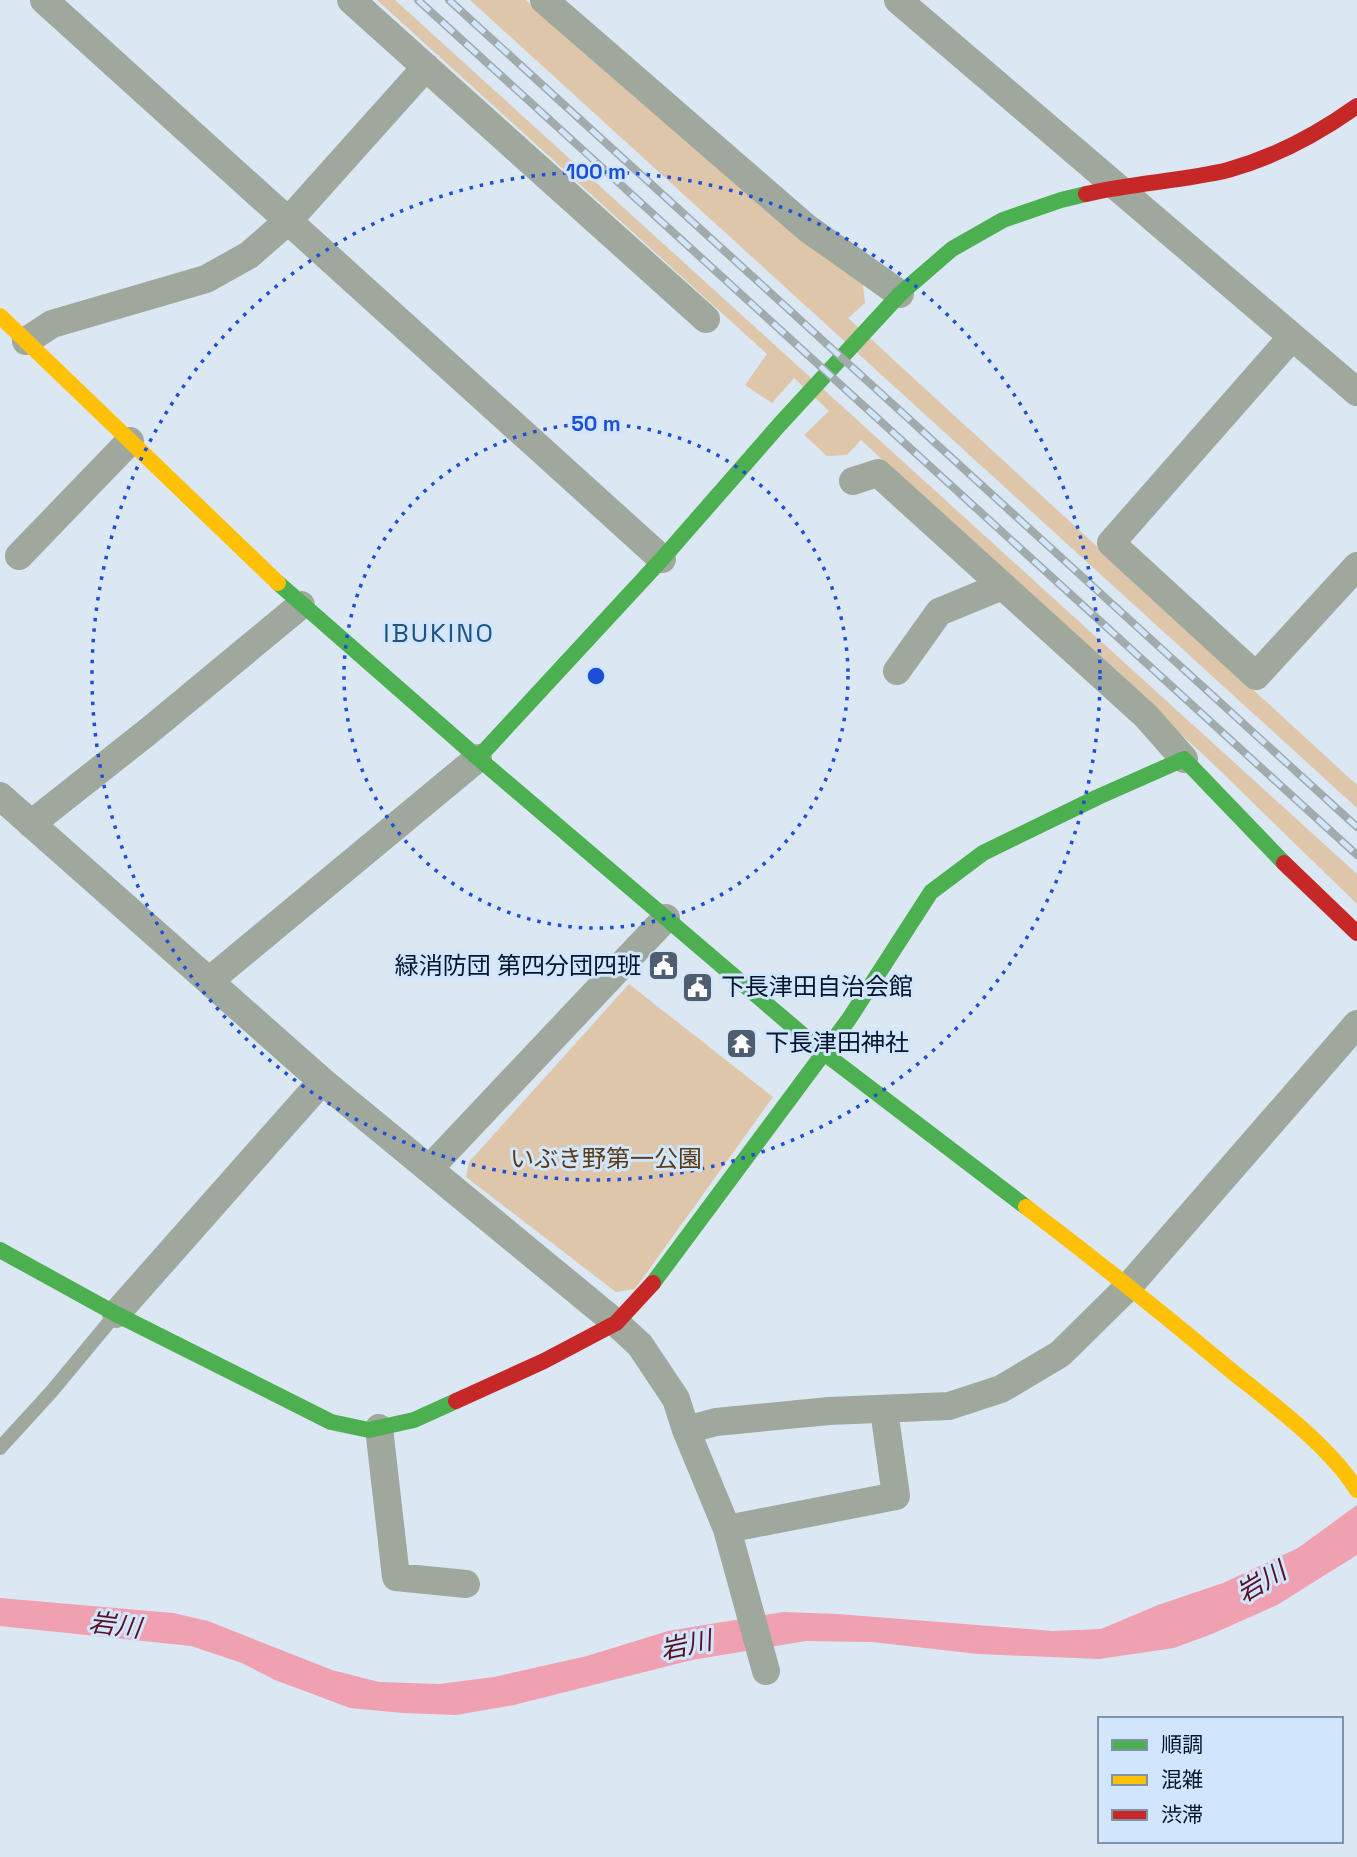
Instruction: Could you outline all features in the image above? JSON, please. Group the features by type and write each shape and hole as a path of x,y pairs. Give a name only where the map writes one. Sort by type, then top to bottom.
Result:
{"street":[{"path":"44,0 662,559"},
{"path":"351,0 706,319"},
{"path":"544,0 807,229 900,294"},
{"path":"898,0 1357,392"},
{"path":"26,341 52,324 206,279 249,255 289,220 426,67"},
{"path":"209,981 478,758 662,559 780,424 900,294 952,249 1003,220 1061,200 1117,187 1227,170 1276,154 1331,125 1357,106"},
{"path":"1,319 301,605 478,758 824,1053 1129,1286 1292,1420 1352,1483"},
{"path":"1292,337 1111,543 1255,676 1357,566"},
{"path":"19,556 130,441"},
{"path":"853,481 878,473 1146,716 1302,882 1357,933"},
{"path":"897,671 939,612 1002,586"},
{"path":"31,824 301,605"},
{"path":"0,1250 116,1314 331,1422 369,1430 414,1420 544,1361 616,1323 646,1293 849,1019 932,892 983,853 1184,759"},
{"path":"0,796 321,1081 640,1345 676,1399 727,1529 766,1668"},
{"path":"429,1170 666,918"},
{"path":"686,1430 728,1420 829,1411 949,1406 1001,1389 1060,1354 1129,1286 1357,1024"},
{"path":"116,1314 321,1081"},
{"path":"727,1529 896,1496 884,1410"},
{"path":"379,1428 396,1577 466,1584"}],"lane":[{"path":"0,1448 116,1314"}],"green space":[{"path":"377,0 395,0 1357,874 1357,904 1208,759 861,440 847,455 827,456 804,435 829,411 794,378 772,403 745,385 767,354"},
{"path":"470,0 526,0 863,285 865,303 848,318 1357,785 1357,808"},
{"name":"いぶき野第一公園","path":"629,984 773,1097 635,1289 616,1292 466,1177 469,1162"}],"water":[{"name":"岩川","path":"1357,1505 1357,1555 1277,1605 1174,1648 1099,1659 978,1654 872,1642 806,1641 692,1660 514,1705 456,1715 350,1708 275,1680 242,1663 191,1646 0,1626 0,1598 173,1613 208,1621 332,1670 379,1682 439,1684 494,1677 587,1656 668,1631 783,1612 1053,1631 1101,1629 1158,1605 1223,1583 1298,1548"}],"railway":[{"path":"418,0 1357,855"},
{"path":"449,0 1357,827"}],"traffic: fast":[{"path":"478,758 662,559 780,424 900,294 952,249 1003,220 1086,194"},
{"path":"278,583 478,758 824,1053 1026,1207"},
{"path":"653,1283 849,1019 931,892 983,853 1184,759 1284,863"},
{"path":"0,1250 116,1314 331,1422 369,1430 414,1420 456,1401"}],"traffic: slow":[{"path":"0,316 278,583"},
{"path":"1026,1207 1284,1413 1317,1442 1357,1490"}],"traffic: jam":[{"path":"1086,194 1211,174 1245,165 1296,144 1357,106"},
{"path":"1284,863 1357,933"},
{"path":"456,1401 544,1361 616,1323 653,1283"}],"place":[{"name":"緑消防団 第四分団四班","path":"664,966"},
{"name":"下長津田自治会館","path":"698,987"},
{"name":"下長津田神社","path":"742,1043"}],"district":[{"name":"IBUKINO","path":"439,633"}]}
